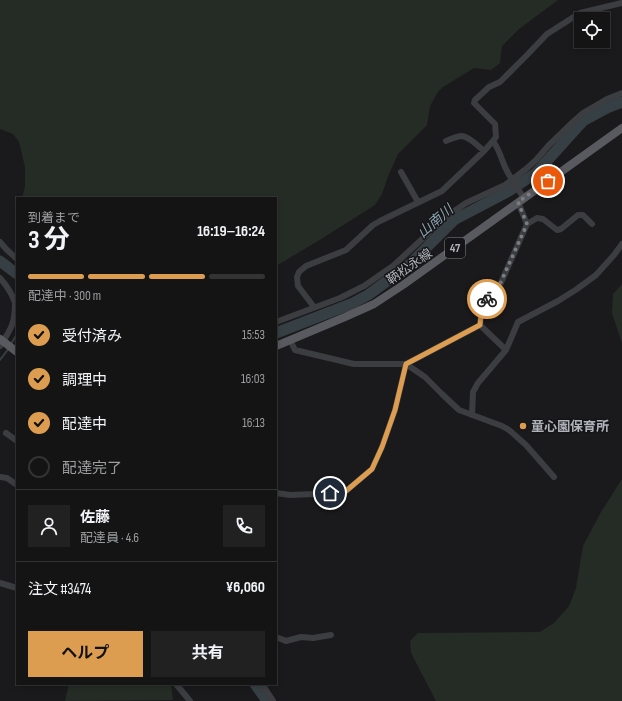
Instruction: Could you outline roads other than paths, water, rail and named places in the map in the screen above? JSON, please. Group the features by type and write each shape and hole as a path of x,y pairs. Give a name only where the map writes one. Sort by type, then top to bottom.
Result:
{"main road":[{"name":"鞆松永線","path":"277,346 346,318 374,304 403,285 520,197 622,128"},
{"path":"2,343 15,351"}],"street":[{"path":"314,307 298,286 297,277 299,272 306,266 346,250 373,225 442,191 484,152 496,137 495,124 474,103 475,100 489,87 500,82 547,34 580,13 622,3"},
{"path":"277,322 340,298 364,286 393,266 447,216 466,203 513,181 583,113 607,99 622,93"},
{"path":"446,141 464,136 484,152"},
{"path":"493,141 498,148 505,168 520,197 527,224"},
{"path":"401,172 418,202"},
{"path":"480,325 481,315 479,308 500,284 527,224 537,218 543,219 557,230 561,229 578,215 583,216 592,224"},
{"path":"0,242 6,250 16,258"},
{"path":"472,415 473,392 478,383 506,350 518,322 558,301 596,275 622,244"},
{"path":"0,278 8,286 16,303 12,328 2,343"},
{"path":"480,325 506,350"},
{"path":"290,340 295,350 354,364 406,364 480,325"},
{"path":"406,364 426,377 459,410 509,430 526,446 554,477"},
{"path":"277,494 340,493 346,491 372,469 382,447 395,410 406,364"},
{"path":"6,433 16,440"},
{"path":"0,477 7,478 16,484"},
{"path":"0,583 16,588"},
{"path":"277,637 286,641 301,637 313,638 330,635"},
{"path":"177,685 190,701"},
{"path":"263,685 274,701"}],"waterway":[{"name":"山南川","path":"277,333 351,304 368,295 409,265 454,220 509,191 536,173 583,121 622,102"},
{"name":"山南川","path":"0,261 16,273"},
{"path":"11,344 16,336"},
{"path":"0,360 9,348"},
{"path":"256,685 267,701"}],"place":[{"name":"童心園保育所","path":"523,426"}]}
